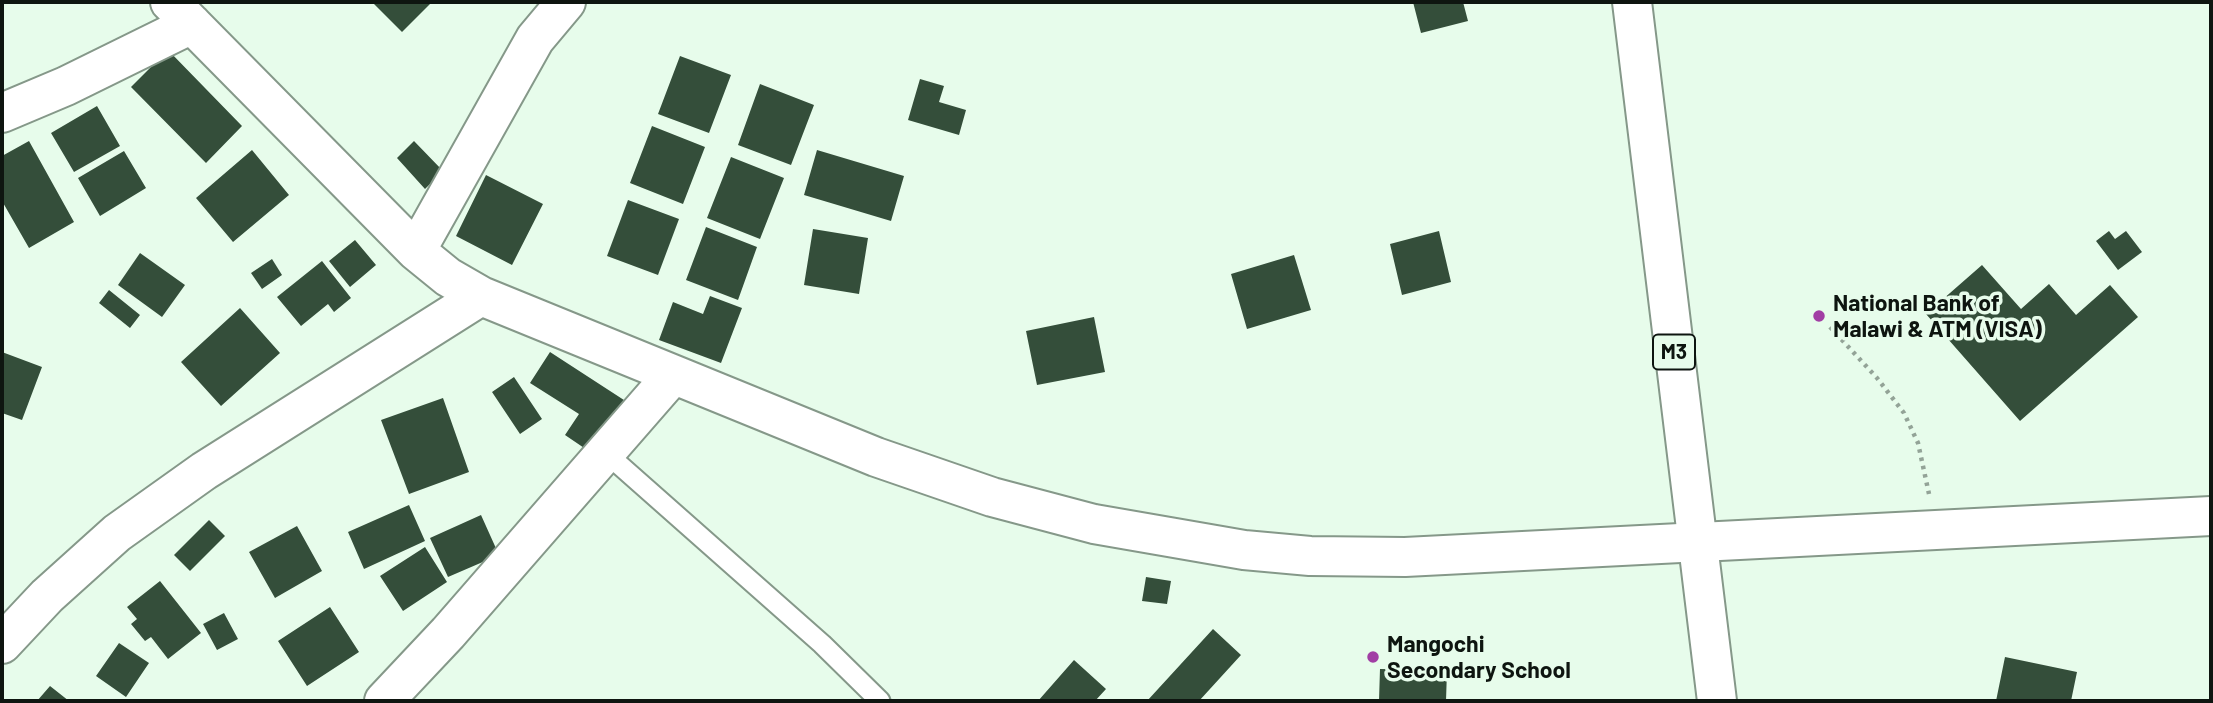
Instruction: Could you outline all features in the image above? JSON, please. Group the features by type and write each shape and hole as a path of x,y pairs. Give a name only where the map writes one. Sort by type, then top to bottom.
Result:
{"main road":[{"path":"415,251 535,39 566,2"},
{"name":"M3","path":"1632,2 1717,701"},
{"path":"2,113 66,86 181,13 415,251 448,277 481,296 876,457 971,490 1094,524 1244,551 1310,556 1405,557 2211,516"},
{"path":"2,644 47,596 117,533 204,471 481,296"},
{"path":"384,701 448,633 672,376"}],"lane":[{"path":"606,453 822,644 880,701"}],"path":[{"path":"1830,327 1877,378 1904,413 1918,443 1937,529"}],"building":[{"path":"372,2 432,2 402,32"},
{"path":"1413,2 1463,2 1468,21 1421,33"},
{"path":"168,50 242,126 206,163 131,87"},
{"path":"680,56 731,75 709,133 658,114"},
{"path":"920,79 944,86 939,102 966,110 959,135 908,120"},
{"path":"760,84 814,105 791,165 738,145"},
{"path":"97,106 120,146 74,172 51,133"},
{"path":"652,126 705,147 683,204 630,183"},
{"path":"29,141 74,222 29,248 2,201 2,156"},
{"path":"414,141 443,171 425,189 397,158"},
{"path":"252,150 289,195 233,242 196,198"},
{"path":"817,150 904,176 891,221 804,195"},
{"path":"124,151 146,188 100,216 78,178"},
{"path":"731,157 784,178 760,239 707,218"},
{"path":"486,175 543,204 512,265 456,236"},
{"path":"628,200 679,219 658,275 607,256"},
{"path":"706,227 757,247 738,300 686,280"},
{"path":"813,229 868,238 859,294 804,285"},
{"path":"1439,231 1451,282 1402,295 1390,244"},
{"path":"2109,231 2115,239 2126,231 2142,252 2118,270 2096,241"},
{"path":"355,240 376,265 350,287 329,261"},
{"path":"140,253 185,285 162,317 118,285"},
{"path":"1294,255 1311,310 1247,329 1231,274"},
{"path":"272,259 282,275 262,289 251,273"},
{"path":"322,261 351,298 334,312 328,304 301,326 277,297"},
{"path":"1982,265 2021,309 2049,284 2076,315 2110,285 2138,317 2020,421 1926,314"},
{"path":"109,290 140,315 130,328 99,303"},
{"path":"710,296 742,308 721,363 659,340 673,302 703,314"},
{"path":"240,308 280,353 221,406 181,362"},
{"path":"1094,317 1105,372 1037,385 1026,331"},
{"path":"2,352 42,367 22,420 2,413"},
{"path":"550,352 627,402 593,454 565,435 579,414 530,383"},
{"path":"514,377 542,419 520,434 492,392"},
{"path":"443,398 469,472 409,494 381,420"},
{"path":"409,505 425,541 364,569 348,532"},
{"path":"481,515 499,555 448,577 430,538"},
{"path":"209,520 225,536 190,571 174,555"},
{"path":"297,526 322,571 275,598 249,552"},
{"path":"425,547 447,582 403,611 380,576"},
{"path":"1146,577 1171,581 1167,604 1142,601"},
{"path":"160,581 201,633 168,659 151,637 145,641 131,624 137,619 127,607"},
{"path":"330,607 359,652 307,686 278,641"},
{"path":"224,613 238,639 217,650 203,624"},
{"path":"1213,629 1241,655 1199,701 1147,701"},
{"path":"119,643 149,663 126,697 96,676"},
{"path":"2005,657 2077,672 2071,701 1996,701"},
{"path":"1074,660 1106,689 1095,701 1038,701"},
{"path":"1380,669 1447,670 1446,701 1379,701"},
{"path":"50,686 69,701 37,701"}],"place":[{"name":"National Bank of Malawi & ATM (VISA)","path":"1819,316"},
{"name":"Mangochi Secondary School","path":"1373,657"}]}
